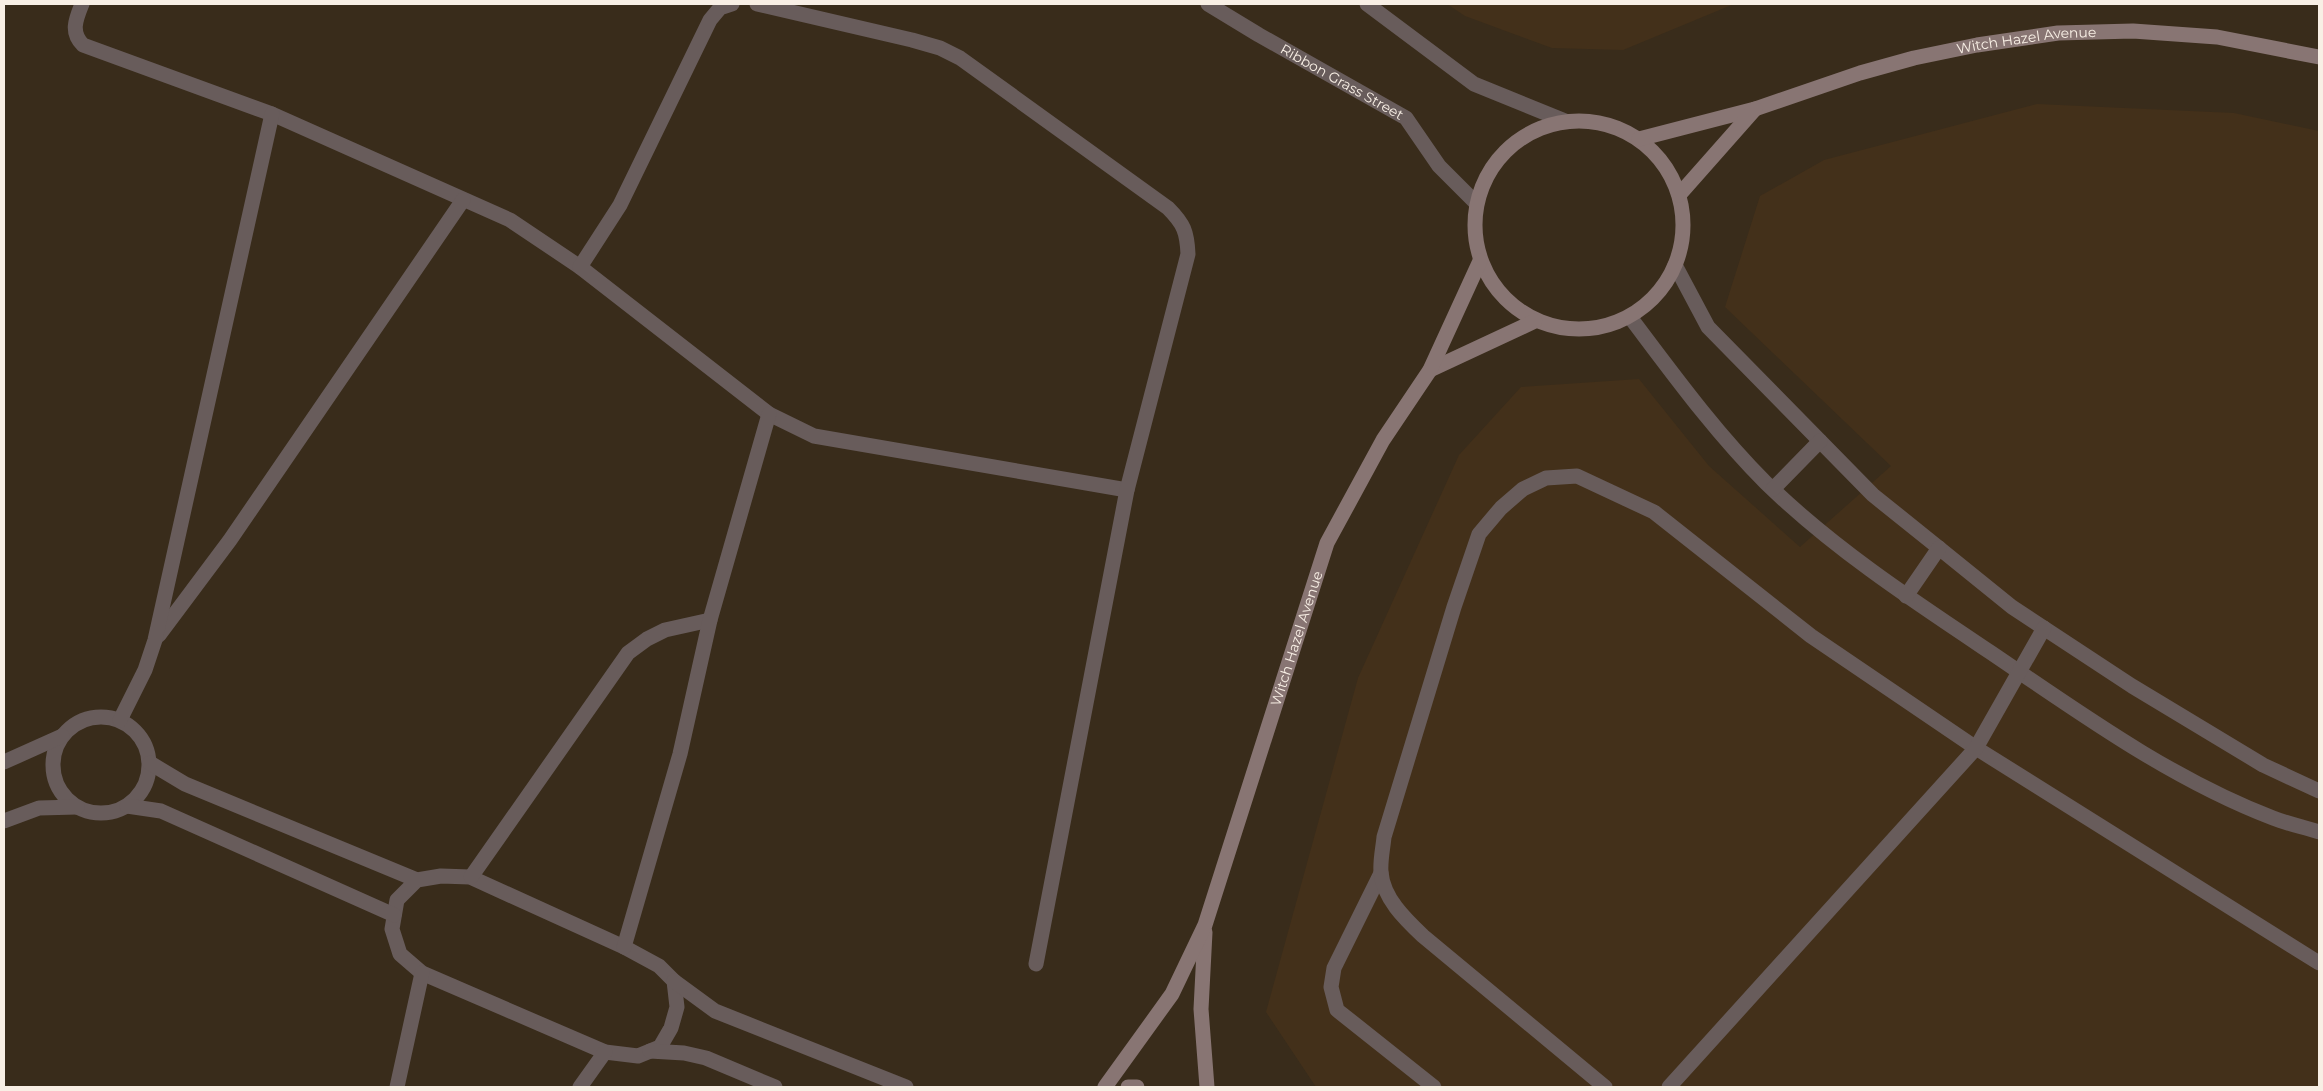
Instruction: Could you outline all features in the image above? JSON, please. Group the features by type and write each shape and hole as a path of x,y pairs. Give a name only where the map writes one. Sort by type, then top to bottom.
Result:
{"street":[{"name":"Witch Hazel Avenue","path":"1639,139 1755,109 1860,73 1914,58 1977,45 2058,33 2134,31 2217,37 2315,58"},
{"name":"Witch Hazel Avenue","path":"1679,195 1755,109"},
{"path":"1565,121 1590,121 1617,127 1639,139 1657,155 1670,173 1679,195 1683,218 1682,242 1675,265 1657,294 1630,317 1600,328 1567,329 1535,321 1512,306 1493,286 1480,261 1474,232 1476,203 1488,173 1508,148 1534,130 1565,121"},
{"name":"Witch Hazel Avenue","path":"1105,1087 1172,994 1205,925 1326,543 1383,440 1430,370 1480,261"},
{"path":"1430,370 1535,321"},
{"name":"Witch Hazel Avenue","path":"1205,925 1201,1009 1207,1087"},
{"path":"1128,1087 1137,1087"}],"lane":[{"path":"82,4 75,21 75,33 83,45 272,114 510,220 580,267 770,414 814,436 1127,490"},
{"path":"580,267 620,206 710,20 720,8 732,4"},
{"path":"756,4 912,40 940,48 960,58 1168,208 1180,219 1187,234 1188,254 1127,490 1036,964"},
{"name":"Ribbon Grass Street","path":"1208,4 1406,118 1439,166 1476,203"},
{"path":"1367,4 1474,84 1565,121"},
{"path":"120,720 144,670 155,640 272,114"},
{"path":"155,640 230,540 463,200"},
{"path":"1675,265 1708,327 1873,495 2012,607 2214,737 2263,765 2319,791"},
{"path":"1630,317 1694,403 1774,489 1835,543 1906,596 2110,733 2211,791 2274,818 2319,832"},
{"path":"624,947 680,754 710,620 770,414"},
{"path":"1774,489 1820,441"},
{"path":"1434,1087 1337,1010 1330,987 1334,968 1380,872 1384,837 1454,607 1479,534 1501,508 1523,489 1546,478 1576,476 1654,512 1812,636 1976,748 2319,964"},
{"path":"1906,596 1939,548"},
{"path":"471,877 628,653 647,639 665,630 710,620"},
{"path":"1669,1087 1976,748 2044,628"},
{"path":"104,716 120,720 134,729 144,743 150,763 148,780 140,794 127,806 112,812 92,813 77,807 64,796 56,781 53,768 55,751 62,736 74,724 87,718 104,716"},
{"path":"4,762 62,736"},
{"path":"150,763 185,784 417,880 441,876 471,877 624,947 659,966 674,982 715,1011 886,1084 906,1087"},
{"path":"127,806 161,811 394,915"},
{"path":"4,821 40,808 77,807"},
{"path":"1380,872 1389,895 1400,914 1423,936 1605,1087"},
{"path":"417,880 397,900 392,930 400,954 422,973 605,1052 638,1056 660,1047 671,1028 678,1007 674,982"},
{"path":"397,1087 422,973"},
{"path":"650,1051 684,1053 706,1058 775,1087"},
{"path":"580,1087 605,1052"}],"shaded area":[{"path":"1447,4 1734,4 1623,50 1552,48 1465,16"},
{"path":"2037,104 2234,113 2319,131 2319,1087 1316,1087 1266,1012 1358,678 1459,455 1521,387 1639,379 1709,466 1800,547 1891,466 1725,307 1760,196 1824,160"}]}
